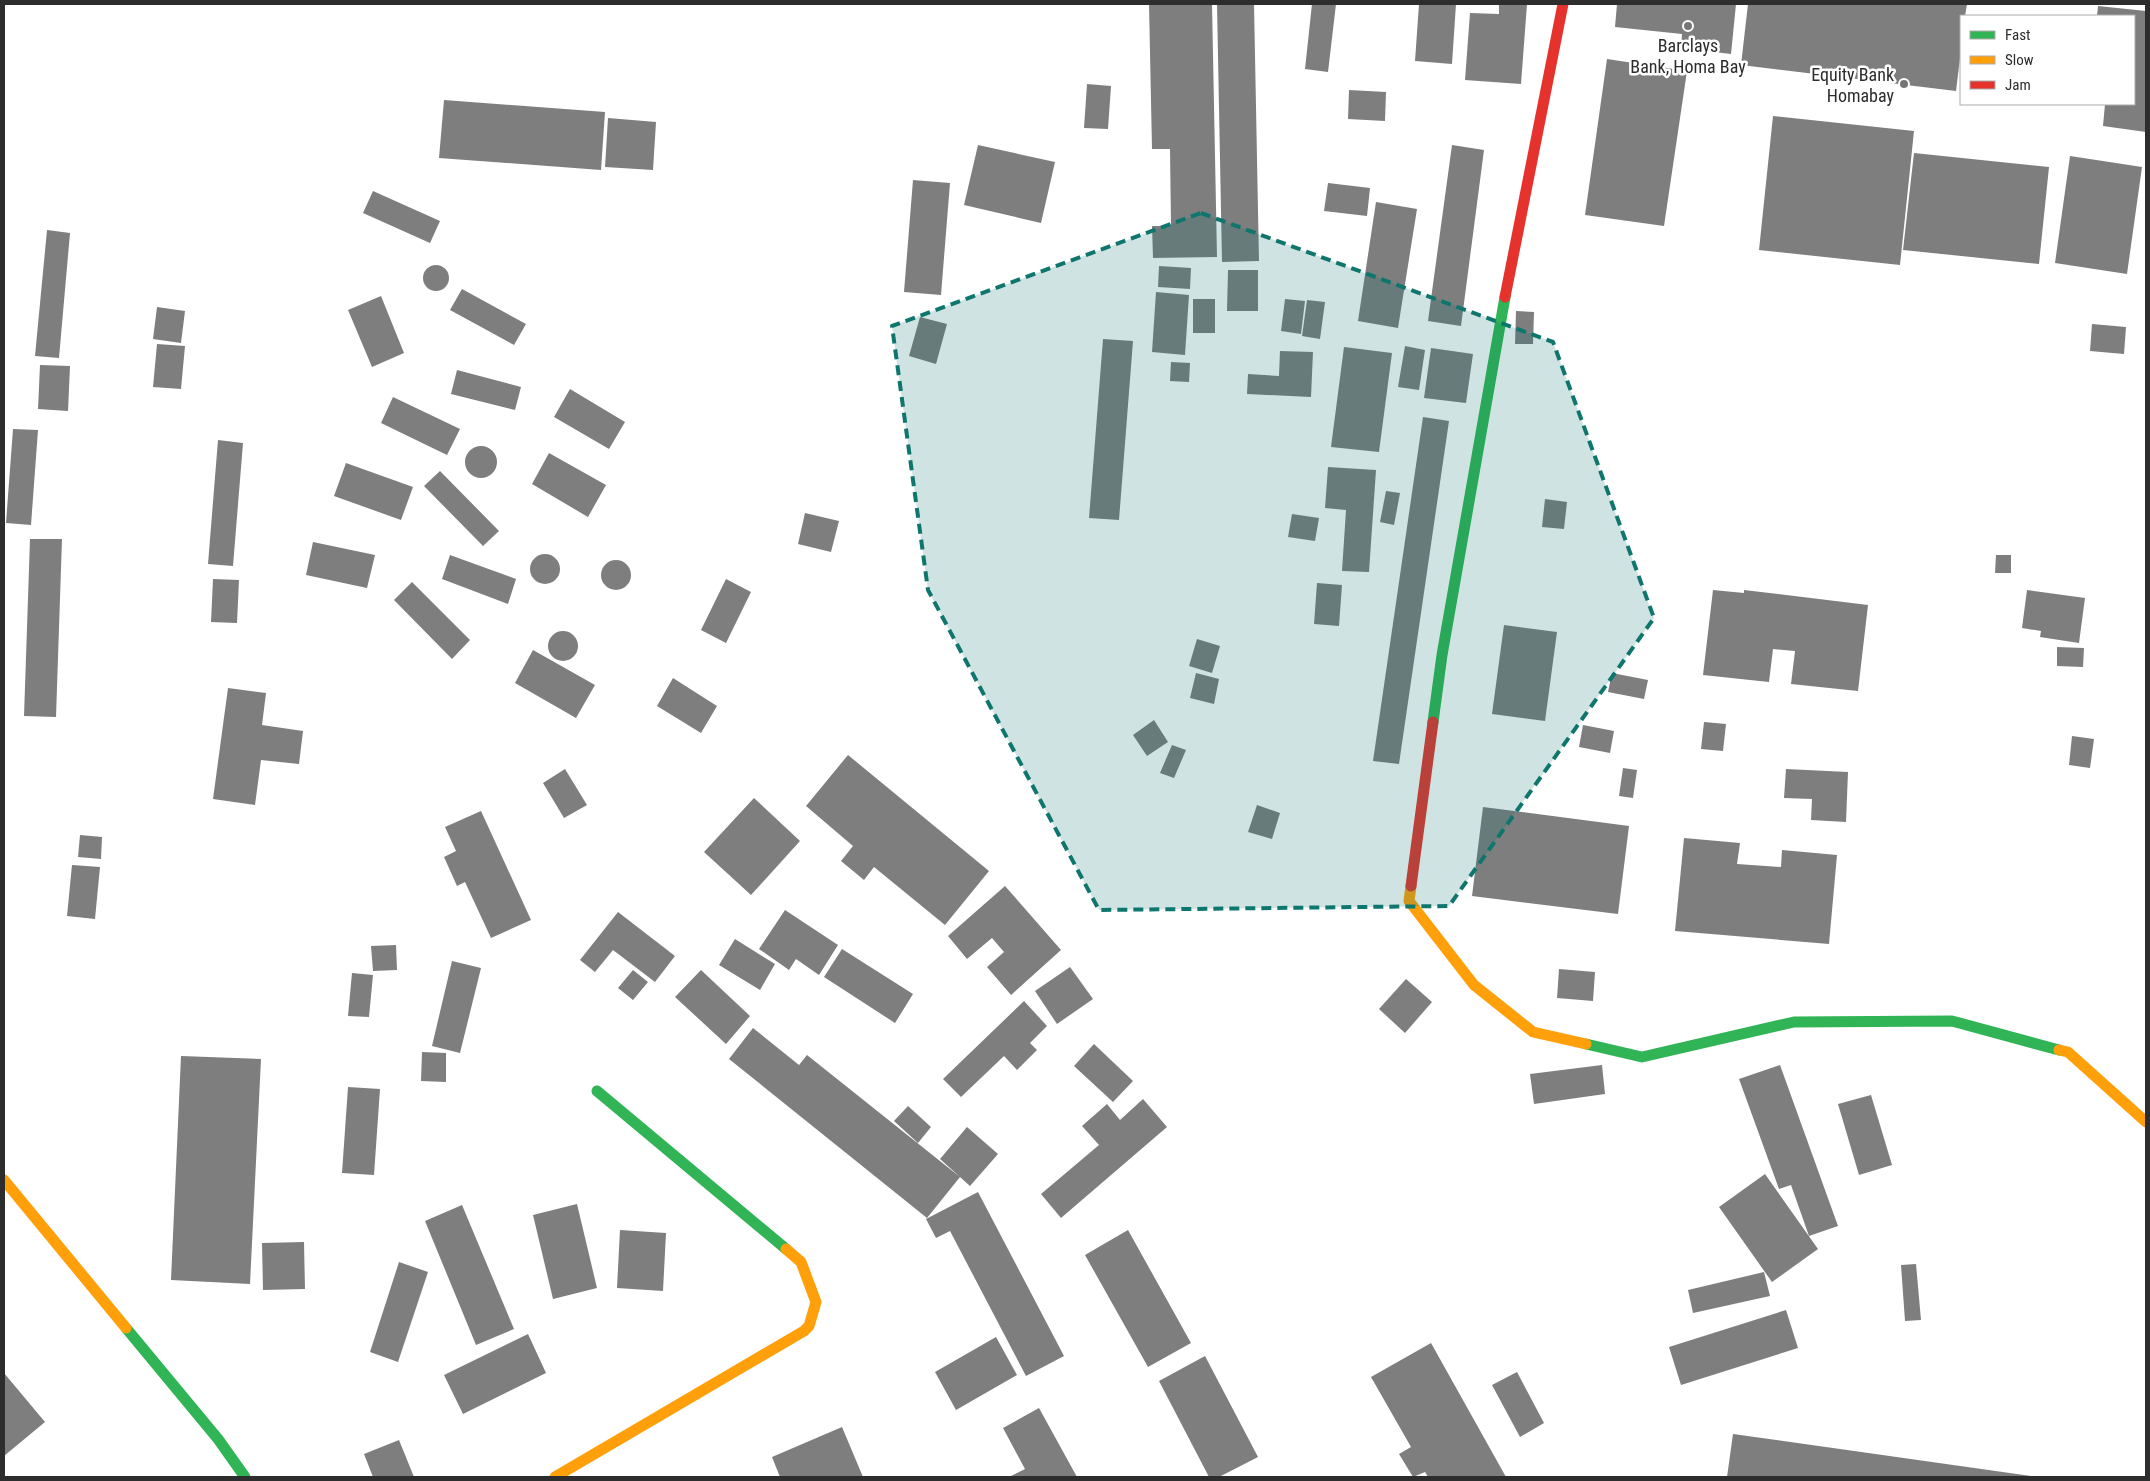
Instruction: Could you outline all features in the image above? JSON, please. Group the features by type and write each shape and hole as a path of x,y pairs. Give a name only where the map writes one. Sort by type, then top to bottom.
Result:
{"street":[{"path":"1563,4 1511,260 1444,646 1409,901 1474,985 1533,1032 1642,1057 1794,1022 1952,1021 2068,1052 2146,1122"},
{"path":"555,1477 804,1331 809,1326 816,1302 800,1262 597,1092"},
{"path":"4,1180 218,1439 245,1477"}],"highlighted area":[{"path":"1201,213 1553,342 1654,618 1449,906 1099,910 928,590 892,326"}],"building":[{"path":"1149,4 1212,4 1217,257 1153,258 1152,226 1171,226 1170,149 1152,149"},
{"path":"1217,4 1254,4 1259,261 1222,262"},
{"path":"1312,4 1336,4 1328,72 1305,69"},
{"path":"1419,4 1456,4 1452,64 1415,61"},
{"path":"1499,4 1527,4 1521,84 1465,80 1470,13 1499,14"},
{"path":"1617,4 1736,4 1731,54 1681,48 1682,34 1615,27"},
{"path":"1748,4 1967,4 1965,15 1960,15 1960,58 1956,91 1741,65"},
{"path":"2098,6 2146,11 2146,132 2103,126 2105,105 2135,105 2135,15 2097,15"},
{"path":"1607,59 1687,71 1664,226 1585,215"},
{"path":"1087,84 1111,86 1108,129 1084,128"},
{"path":"1349,90 1386,92 1385,121 1348,119"},
{"path":"444,100 605,112 601,170 439,158"},
{"path":"1773,116 1914,131 1900,265 1759,250"},
{"path":"608,118 656,122 653,170 605,167"},
{"path":"978,145 1055,162 1041,223 964,205"},
{"path":"1452,145 1484,150 1461,326 1428,321"},
{"path":"1914,153 2049,167 2039,264 1903,250"},
{"path":"2070,156 2142,167 2127,274 2055,263"},
{"path":"913,180 950,183 941,295 904,292"},
{"path":"1328,183 1370,188 1367,216 1324,211"},
{"path":"373,191 440,221 430,243 363,213"},
{"path":"1376,202 1417,209 1398,328 1358,321"},
{"path":"47,230 70,233 59,358 35,356"},
{"path":"436,265 445,269 449,278 445,287 436,291 427,287 423,278 427,269"},
{"path":"1159,266 1191,268 1190,289 1158,287"},
{"path":"1228,270 1258,270 1258,311 1227,311"},
{"path":"462,289 526,324 514,345 450,310"},
{"path":"1156,292 1189,295 1185,355 1152,352"},
{"path":"381,296 404,353 372,367 348,310"},
{"path":"1193,299 1215,299 1215,333 1193,333"},
{"path":"1285,299 1305,301 1301,334 1281,331"},
{"path":"1307,300 1325,302 1320,339 1302,336"},
{"path":"157,307 185,311 181,343 153,339"},
{"path":"1516,311 1534,312 1533,344 1515,344"},
{"path":"920,317 947,324 936,364 909,356"},
{"path":"2092,324 2126,327 2124,354 2090,351"},
{"path":"1103,339 1133,341 1119,520 1089,518"},
{"path":"157,344 185,346 181,389 153,387"},
{"path":"1405,346 1425,350 1419,390 1398,387"},
{"path":"1344,347 1392,353 1379,452 1331,447"},
{"path":"1431,348 1473,354 1466,403 1424,398"},
{"path":"1280,351 1313,352 1311,397 1247,394 1248,374 1279,376"},
{"path":"1171,362 1190,363 1189,382 1170,381"},
{"path":"40,365 70,366 68,411 38,409"},
{"path":"457,370 521,387 515,410 451,394"},
{"path":"570,389 625,422 609,449 554,417"},
{"path":"393,397 460,429 447,455 381,423"},
{"path":"1423,417 1449,421 1399,764 1373,761"},
{"path":"13,429 38,430 31,525 6,523"},
{"path":"218,440 243,443 233,566 208,564"},
{"path":"481,446 487,447 492,451 496,456 496,468 492,473 487,477 481,478 475,477 470,473 466,468 465,462 466,456 470,451 475,447"},
{"path":"549,453 606,485 588,517 532,484"},
{"path":"346,463 413,487 401,520 334,496"},
{"path":"1328,467 1376,470 1369,572 1342,571 1346,510 1325,508"},
{"path":"440,471 499,531 483,546 424,486"},
{"path":"1386,491 1400,493 1394,525 1380,522"},
{"path":"1545,499 1567,502 1564,529 1542,527"},
{"path":"805,513 839,521 831,552 798,544"},
{"path":"1292,514 1319,518 1315,541 1288,537"},
{"path":"30,539 62,539 56,717 24,716"},
{"path":"313,542 375,555 367,588 306,575"},
{"path":"545,554 556,558 560,569 556,580 545,584 534,580 530,569 534,558"},
{"path":"450,555 516,579 508,604 442,579"},
{"path":"1996,555 2011,555 2011,573 1995,573"},
{"path":"616,560 627,564 631,575 627,586 616,590 605,586 601,575 605,564"},
{"path":"213,579 239,580 237,623 211,622"},
{"path":"726,579 751,592 726,643 701,630"},
{"path":"412,582 470,640 452,659 394,600"},
{"path":"1317,583 1342,585 1339,626 1314,624"},
{"path":"1713,590 1744,593 1744,590 1868,605 1858,691 1791,684 1795,651 1773,649 1769,682 1703,675"},
{"path":"2027,590 2085,598 2079,643 2040,637 2041,631 2022,628"},
{"path":"1504,625 1557,632 1545,721 1492,714"},
{"path":"563,631 574,635 578,646 574,657 563,661 552,657 548,646 552,635"},
{"path":"1197,639 1220,646 1212,673 1189,666"},
{"path":"2057,647 2084,648 2083,667 2057,666"},
{"path":"533,650 595,685 576,718 515,683"},
{"path":"1196,673 1219,679 1214,704 1190,698"},
{"path":"1612,673 1648,680 1644,699 1608,692"},
{"path":"673,678 717,706 701,733 657,706"},
{"path":"228,688 266,693 262,725 303,731 299,764 261,760 255,805 213,799"},
{"path":"1154,720 1168,742 1147,756 1133,735"},
{"path":"1704,722 1726,724 1723,751 1701,749"},
{"path":"1583,725 1614,731 1610,753 1579,747"},
{"path":"2072,736 2094,739 2090,768 2069,765"},
{"path":"1172,745 1186,750 1174,778 1160,773"},
{"path":"848,755 989,871 945,925 874,867 864,880 841,861 853,846 806,806"},
{"path":"1623,768 1637,770 1633,798 1619,796"},
{"path":"565,769 587,805 564,818 543,783"},
{"path":"1786,769 1848,772 1846,822 1811,820 1812,799 1784,798"},
{"path":"754,798 800,841 751,895 704,852"},
{"path":"1257,805 1280,813 1272,839 1248,832"},
{"path":"1483,807 1629,826 1618,914 1472,896"},
{"path":"481,811 531,920 491,938 465,882 457,886 444,857 456,851 445,827"},
{"path":"80,835 102,837 101,859 78,857"},
{"path":"1684,838 1740,843 1737,864 1781,867 1782,850 1837,855 1829,944 1675,931"},
{"path":"72,865 100,867 95,919 67,916"},
{"path":"1005,886 1061,950 1011,995 987,967 1004,952 992,938 967,959 948,936"},
{"path":"785,910 838,945 819,975 796,959 789,970 759,949"},
{"path":"618,912 675,956 655,982 613,950 595,972 580,960"},
{"path":"735,939 775,964 760,990 719,965"},
{"path":"396,945 397,970 373,971 371,946"},
{"path":"842,949 913,994 895,1023 824,977"},
{"path":"452,961 481,968 460,1053 432,1046"},
{"path":"1070,967 1093,999 1057,1024 1035,991"},
{"path":"1559,969 1595,972 1593,1001 1557,998"},
{"path":"633,970 648,982 633,1000 618,988"},
{"path":"701,970 750,1016 726,1044 675,997"},
{"path":"352,973 373,975 369,1017 348,1016"},
{"path":"1406,979 1432,1002 1405,1033 1379,1009"},
{"path":"1024,1001 1047,1026 1030,1043 1037,1050 1017,1070 1004,1056 961,1097 943,1079"},
{"path":"753,1028 799,1065 807,1055 960,1177 927,1218 729,1059"},
{"path":"1094,1044 1133,1081 1113,1102 1074,1066"},
{"path":"422,1052 446,1053 446,1082 421,1081"},
{"path":"181,1056 261,1059 250,1284 171,1280"},
{"path":"1602,1065 1605,1094 1534,1104 1530,1074"},
{"path":"1780,1065 1838,1226 1809,1236 1791,1185 1779,1189 1739,1079"},
{"path":"348,1087 380,1089 374,1175 342,1173"},
{"path":"1871,1095 1892,1165 1859,1175 1838,1104"},
{"path":"1143,1099 1167,1127 1061,1218 1041,1194 1099,1145 1082,1126 1107,1104 1120,1120"},
{"path":"908,1106 931,1127 918,1143 894,1121"},
{"path":"967,1127 998,1154 970,1186 940,1159"},
{"path":"1765,1174 1818,1249 1772,1282 1719,1207"},
{"path":"978,1192 1064,1356 1026,1376 950,1231 936,1238 926,1219"},
{"path":"577,1204 597,1288 553,1299 533,1215"},
{"path":"462,1205 514,1329 476,1345 425,1221"},
{"path":"620,1230 666,1233 663,1291 617,1288"},
{"path":"1128,1230 1191,1343 1148,1367 1085,1255"},
{"path":"304,1242 305,1289 263,1290 262,1243"},
{"path":"399,1262 428,1272 398,1362 370,1352"},
{"path":"1916,1264 1921,1320 1905,1321 1901,1265"},
{"path":"1764,1272 1770,1296 1693,1313 1688,1290"},
{"path":"1786,1310 1798,1348 1681,1385 1669,1347"},
{"path":"528,1334 546,1373 463,1414 444,1375"},
{"path":"996,1337 1017,1375 956,1410 935,1372"},
{"path":"1431,1343 1506,1477 1428,1477 1425,1472 1413,1477 1399,1454 1411,1447 1371,1377"},
{"path":"1205,1356 1258,1457 1219,1477 1209,1477 1159,1381"},
{"path":"1517,1372 1544,1423 1520,1437 1492,1385"},
{"path":"4,1373 45,1422 4,1456"},
{"path":"1039,1408 1077,1477 1009,1477 1025,1469 1003,1428"},
{"path":"842,1427 863,1477 780,1477 772,1457"},
{"path":"1733,1434 2031,1476 2031,1477 1727,1477"},
{"path":"399,1440 414,1477 373,1477 364,1454"}],"traffic: fast":[{"path":"1433,722 1442,655 1505,297"},
{"path":"1586,1044 1642,1057 1794,1022 1952,1021 2059,1050"},
{"path":"597,1091 786,1249"},
{"path":"126,1328 218,1439 245,1477"}],"traffic: slow":[{"path":"1411,886 1409,901 1474,985 1533,1032 1586,1044"},
{"path":"2059,1050 2068,1052 2146,1122"},
{"path":"4,1180 126,1328"},
{"path":"555,1477 804,1331 809,1326 816,1302 801,1262 786,1249"}],"traffic: jam":[{"path":"1505,297 1563,4"},
{"path":"1411,886 1433,722"}],"place":[{"name":"Barclays Bank, Homa Bay","path":"1688,26"},
{"name":"Equity Bank Homabay","path":"1904,84"}]}
